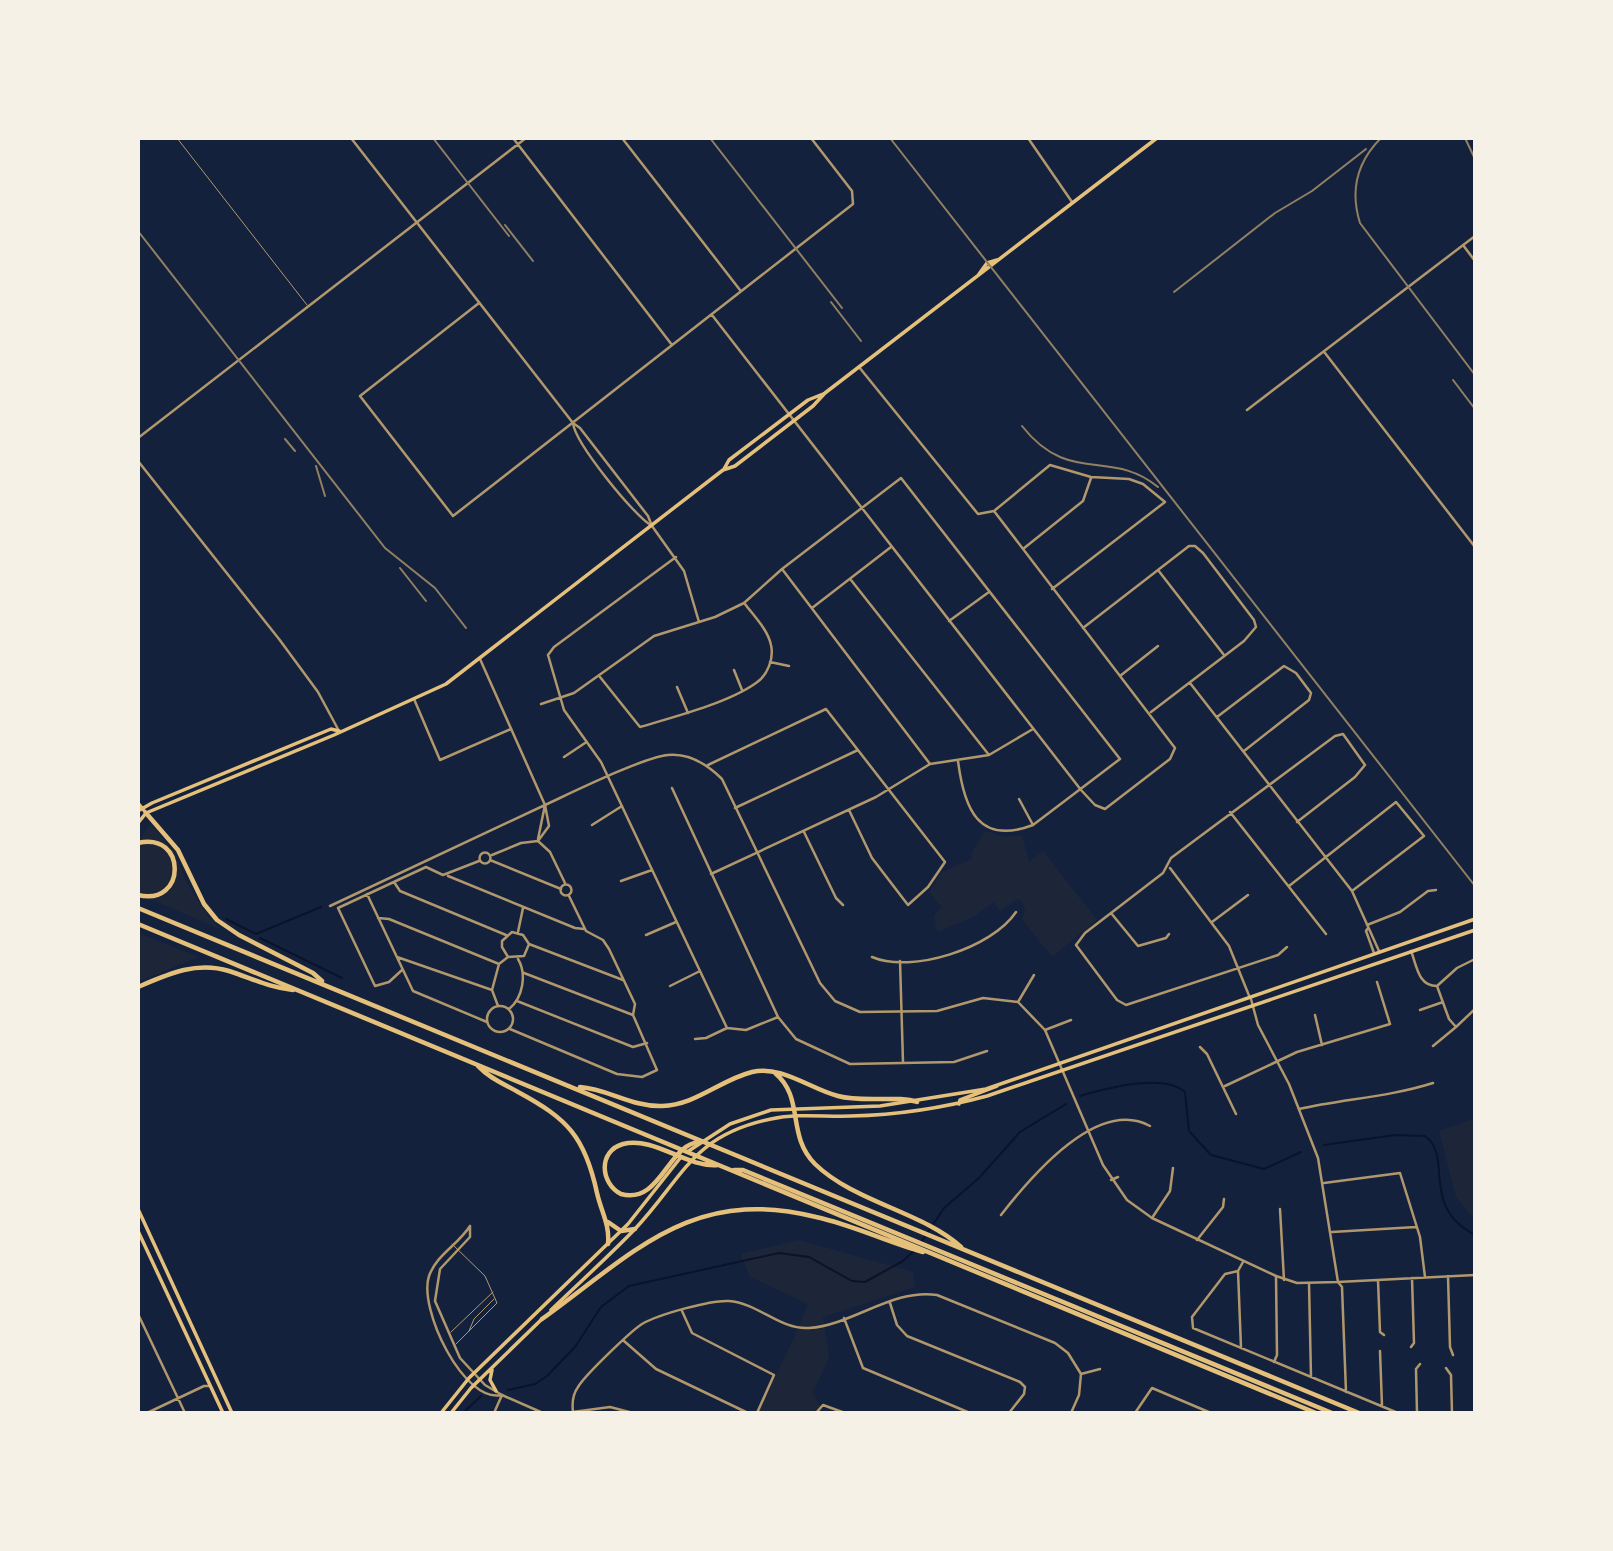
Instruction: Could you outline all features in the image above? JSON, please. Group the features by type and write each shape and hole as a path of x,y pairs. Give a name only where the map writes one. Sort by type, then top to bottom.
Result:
{"highway":[{"path":"146,813 178,850 212,915 233,932 313,973 325,984"},
{"path":"138,843 150,841 163,846 173,857 175,871 171,885 164,891 150,896 138,895"},
{"path":"138,908 913,1229 953,1243"},
{"path":"138,924 905,1242"},
{"path":"138,987 172,972 198,967 221,970 276,988 297,990"},
{"path":"475,1063 487,1075 550,1110 571,1129 588,1157 600,1205 608,1222 608,1244"},
{"path":"575,1087 588,1088 634,1104 670,1105 691,1100 744,1075 768,1070 850,1099 908,1099 917,1102"},
{"path":"768,1070 788,1086 800,1142 818,1166 842,1184 964,1249 1359,1413"},
{"path":"700,1142 688,1146 666,1170 650,1188 631,1196 612,1189 604,1171 610,1152 629,1143 644,1145 706,1166 719,1165"},
{"path":"542,1319 656,1236 692,1219 723,1211 754,1208 797,1213 840,1223 946,1256 1332,1413"},
{"path":"608,1222 621,1231 635,1229"},
{"path":"946,1256 1315,1413"}],"main road":[{"path":"138,823 146,813 446,684 723,470 735,466 794,421 825,393 979,274 986,273 997,260 1157,138"},
{"path":"723,470 729,460 789,414 808,400 825,393"},
{"path":"139,810 331,729 339,731"},
{"path":"138,803 139,810"},
{"path":"139,810 146,813"},
{"path":"959,1104 960,1100 999,1084 1475,919"},
{"path":"451,1413 480,1379 635,1229 676,1174 701,1151 731,1132 762,1121 794,1116 866,1115 959,1104 1061,1072 1475,930"},
{"path":"700,1142 721,1128 751,1115 794,1107 865,1107 917,1102 999,1084"},
{"path":"441,1413 469,1378 621,1231 666,1170"},
{"path":"139,1211 140,1220 233,1413"},
{"path":"138,1231 223,1413"},
{"path":"493,1367 490,1380 496,1391"},
{"path":"210,1385 223,1392"}],"street":[{"path":"351,138 620,480 676,557 690,584 699,622"},
{"path":"513,138 672,345"},
{"path":"138,438 526,138"},
{"path":"622,138 741,292"},
{"path":"479,303 360,396 453,516 850,207 855,200 852,191 811,138"},
{"path":"1028,138 1072,202"},
{"path":"1247,410 1475,236"},
{"path":"1462,245 1475,261"},
{"path":"712,315 1081,790 1095,805 1105,809 1173,756 1172,742 994,510"},
{"path":"1324,352 1475,547"},
{"path":"859,367 978,514 994,510 1050,465 1091,477 1129,479 1143,484 1165,502 1052,589"},
{"path":"573,423 574,432 642,520 652,526"},
{"path":"138,461 287,649 323,700 339,731"},
{"path":"1023,550 1083,501 1091,477"},
{"path":"541,704 560,699 600,677 654,636 699,622 744,603 782,569 901,478 1120,760 1033,825 1017,831 1000,832 984,825 975,817 964,799 958,761"},
{"path":"1083,628 1189,546 1203,553 1256,624 1253,633 1149,713"},
{"path":"812,608 891,547"},
{"path":"676,557 548,655 560,699 584,743 601,762 727,1028"},
{"path":"782,569 930,764"},
{"path":"1158,570 1224,655"},
{"path":"851,580 989,755"},
{"path":"949,621 989,591"},
{"path":"600,677 640,727 688,713 756,683 771,662 772,647 768,635 744,603"},
{"path":"1120,676 1158,646"},
{"path":"479,861 485,853 492,855 521,843 538,841 549,825 545,805 480,659"},
{"path":"771,662 789,666"},
{"path":"1217,717 1284,666 1292,668 1311,693 1305,704 1244,751"},
{"path":"734,670 742,690"},
{"path":"1190,683 1352,891 1377,952"},
{"path":"677,687 688,713"},
{"path":"414,699 440,760 512,729"},
{"path":"708,765 826,709 945,862 928,887 908,905 872,858 849,810"},
{"path":"711,874 849,810 930,764 989,755 1033,729"},
{"path":"1287,947 1278,955 1126,1005 1118,1000 1076,945 1168,867 1171,858 1335,736 1343,734 1365,765 1355,777 1297,821"},
{"path":"564,757 584,743"},
{"path":"735,807 858,750"},
{"path":"330,906 608,778 667,755 695,758 708,765 722,779 820,983 835,1001 860,1013 937,1011 983,998 1018,1002 1045,1030 1057,1064 1111,1180 1127,1200 1152,1218 1284,1280 1309,1283 1475,1275"},
{"path":"672,788 778,1017 796,1039 850,1064 954,1062 987,1051"},
{"path":"1019,799 1033,825"},
{"path":"1289,886 1396,802 1424,836 1352,891"},
{"path":"538,841 545,805"},
{"path":"592,825 622,806"},
{"path":"1230,812 1326,934"},
{"path":"804,832 836,898 843,905"},
{"path":"538,841 550,852 569,888 569,896 584,929"},
{"path":"490,860 492,855"},
{"path":"447,875 479,861 490,860 561,888 564,895 569,896"},
{"path":"402,970 389,982 375,986 339,913 341,905 429,867 440,875 447,875 523,908 584,929 603,940 635,1004 634,1016 657,1070 642,1077 630,1077 510,1029"},
{"path":"1168,867 1212,922 1240,967 1253,1007 1318,1158 1338,1282 1342,1287 1346,1392"},
{"path":"621,881 652,870"},
{"path":"394,881 400,891 506,935 518,932"},
{"path":"561,888 565,883"},
{"path":"1368,927 1400,912 1428,891 1437,890"},
{"path":"367,894 416,994 487,1022 493,1031 505,1032 510,1029 514,1019 509,1009 498,1006 489,1012 487,1022"},
{"path":"1212,922 1248,895"},
{"path":"518,932 523,908"},
{"path":"872,957 900,961 935,958 977,945 1009,922 1016,912"},
{"path":"1111,913 1138,946 1166,938 1169,934"},
{"path":"377,918 389,919 499,964"},
{"path":"646,935 676,922"},
{"path":"518,932 529,944 623,980"},
{"path":"506,935 502,947 508,957 518,959 524,956 529,944"},
{"path":"1412,951 1421,979 1427,985 1437,986 1457,968 1475,959"},
{"path":"396,957 492,990"},
{"path":"498,1006 492,990 499,964 508,957"},
{"path":"509,1009 517,1001 523,973 518,959"},
{"path":"900,961 902,1063"},
{"path":"670,986 700,971"},
{"path":"523,973 634,1016"},
{"path":"1018,1002 1034,975"},
{"path":"1225,1086 1297,1052 1390,1024 1377,982"},
{"path":"1437,986 1456,1027"},
{"path":"517,1001 633,1047 647,1043"},
{"path":"1420,1010 1443,1002"},
{"path":"1433,1046 1475,1010"},
{"path":"1315,1015 1322,1045"},
{"path":"695,1039 706,1038 727,1028 746,1030 778,1017"},
{"path":"1045,1030 1070,1020"},
{"path":"1200,1047 1225,1086 1236,1114"},
{"path":"1299,1110 1335,1101 1400,1093 1433,1083"},
{"path":"1001,1214 1032,1175 1062,1148 1088,1132 1117,1122 1141,1121 1150,1126"},
{"path":"1152,1218 1170,1191 1173,1168"},
{"path":"1324,1183 1400,1173 1417,1227 1425,1277"},
{"path":"1111,1180 1118,1177"},
{"path":"1197,1240 1223,1207 1224,1199"},
{"path":"1280,1209 1284,1280"},
{"path":"502,1395 497,1397 475,1384 454,1365 428,1303 429,1275 441,1255 470,1226 470,1237 440,1269 434,1294 440,1318 460,1358 480,1379 502,1395 543,1413"},
{"path":"1332,1232 1417,1227"},
{"path":"1241,1349 1238,1271 1244,1262"},
{"path":"1238,1271 1225,1274 1192,1317 1191,1325 1195,1330 1398,1413"},
{"path":"1274,1362 1277,1355 1276,1276"},
{"path":"1448,1276 1450,1348 1453,1355"},
{"path":"1411,1347 1414,1343 1412,1278"},
{"path":"1378,1280 1380,1332 1384,1335"},
{"path":"1309,1283 1311,1377"},
{"path":"573,1412 572,1404 577,1388 641,1324 727,1301 749,1306 800,1328 819,1327 916,1293 943,1297 1055,1343 1068,1353 1081,1374 1079,1395 1071,1413"},
{"path":"890,1303 897,1325 907,1336 1020,1382 1024,1387 1024,1394 1009,1413"},
{"path":"682,1311 692,1334 774,1375 757,1413"},
{"path":"138,1314 185,1413"},
{"path":"844,1318 863,1368 970,1413"},
{"path":"624,1341 656,1369 748,1413"},
{"path":"1380,1352 1382,1406"},
{"path":"1417,1413 1416,1369 1420,1364"},
{"path":"1446,1368 1451,1375 1452,1413"},
{"path":"1081,1374 1100,1369"},
{"path":"147,1413 177,1397 210,1385"},
{"path":"1135,1413 1152,1388 1211,1413"},
{"path":"494,1413 502,1395"},
{"path":"816,1413 823,1405 845,1413"},
{"path":"565,1413 610,1407 633,1413"}],"lane":[{"path":"177,138 308,307"},
{"path":"452,1244 489,1283 496,1298 496,1306 455,1345"},
{"path":"449,1334 494,1292"},
{"path":"468,1333 474,1319 496,1298"}],"shaded area":[{"path":"150,824 175,852 186,881 207,915 222,930 138,894 138,842"},
{"path":"985,831 1005,837 1022,835 1029,862 1043,851 1097,920 1052,957 1022,919 1025,910 1022,901 1017,899 1000,911 993,902 973,917 937,932 934,916 941,907 929,892 942,872 972,859 971,854"},
{"path":"138,933 199,957 138,982"},
{"path":"1475,1118 1475,1220 1456,1197 1439,1131"},
{"path":"799,1240 913,1272 915,1287 823,1317 829,1358 813,1392 820,1407 816,1413 757,1413 808,1304 750,1277 741,1254"}],"waterway":[{"path":"226,919 256,934 321,907"},
{"path":"260,938 342,978"},
{"path":"1080,1096 1134,1084 1163,1083 1175,1086 1185,1092 1189,1131 1211,1155 1264,1169 1301,1152"},
{"path":"922,1241 944,1208 979,1178 1020,1132 1066,1104"},
{"path":"1324,1145 1395,1135 1425,1136 1433,1145 1437,1156 1442,1196 1448,1210 1458,1223 1475,1235"},
{"path":"508,1390 535,1384 547,1376 575,1347 601,1307 629,1286 779,1253 809,1257 852,1281 865,1282 903,1261 914,1251"},
{"path":"463,1413 481,1396"}],"railway":[{"path":"433,138 509,236"},
{"path":"710,138 842,308"},
{"path":"890,138 1475,886"},
{"path":"1381,138 1366,157 1358,178 1356,200 1360,223 1475,375"},
{"path":"1465,138 1475,159"},
{"path":"1174,292 1275,213 1312,191 1366,149"},
{"path":"505,225 533,261"},
{"path":"138,231 385,548 435,588 466,628"},
{"path":"831,302 861,341"},
{"path":"1453,380 1475,409"},
{"path":"1022,426 1039,444 1056,455 1073,461 1124,469 1158,487"},
{"path":"285,439 295,451"},
{"path":"316,466 325,496"},
{"path":"400,568 426,601"}]}
